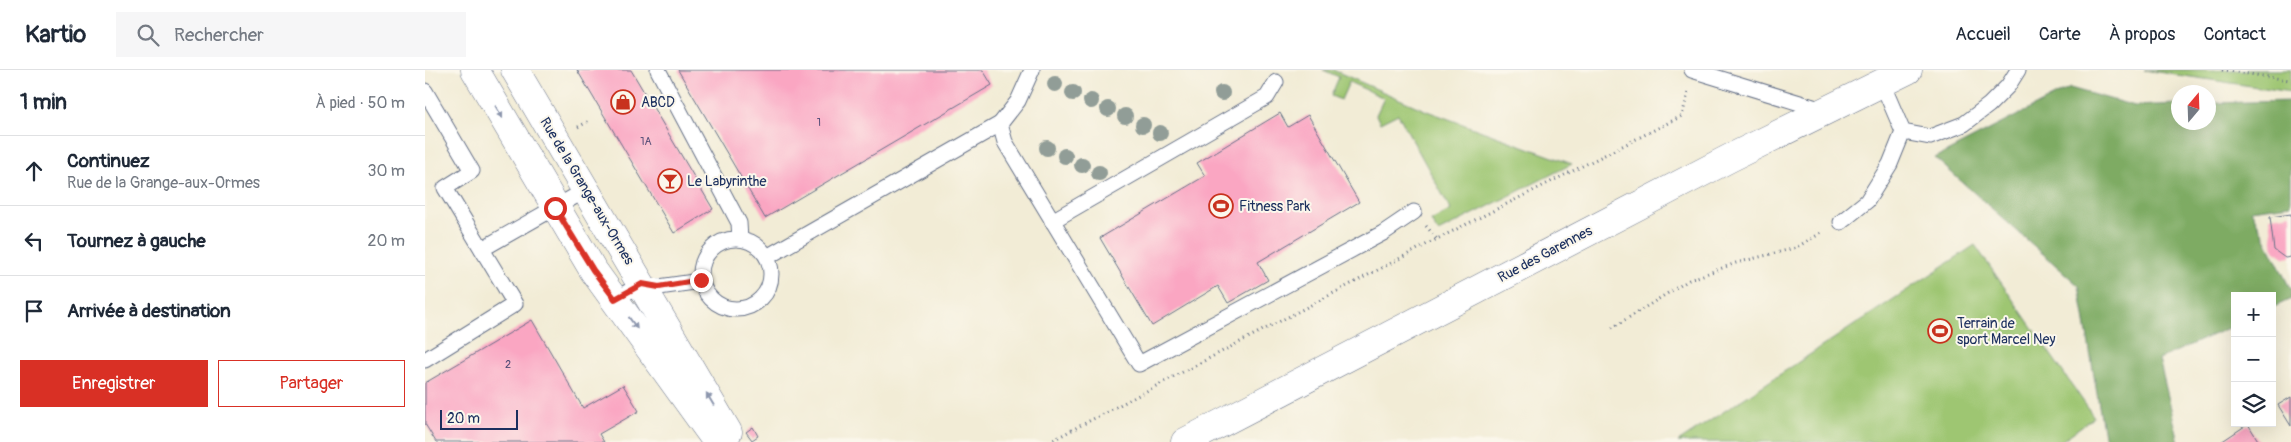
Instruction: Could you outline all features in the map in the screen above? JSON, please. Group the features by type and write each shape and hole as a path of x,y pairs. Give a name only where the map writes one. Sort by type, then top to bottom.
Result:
{"street":[{"path":"475,70 593,270 717,442"},
{"name":"Rue de la Grange-aux-Ormes","path":"515,70 718,412 733,442"},
{"name":"Rue des Garennes","path":"1185,442 1730,158 1908,70"}],"lane":[{"path":"658,70 739,223 740,239"},
{"path":"767,257 1001,124 1017,101 1032,70"},
{"path":"1693,70 1826,111"},
{"path":"1903,132 1930,137 1963,124 1989,105 2008,86 2018,70"},
{"path":"1052,220 1267,97 1276,82"},
{"path":"1841,222 1867,201 1890,164 1903,132 1883,82"},
{"path":"425,91 472,170 445,188 515,304 425,360"},
{"path":"1001,124 1005,142 1139,364 1383,233 1414,212"},
{"path":"482,249 585,190"},
{"path":"729,239 751,242 760,248 767,257 771,268 771,281 766,292 758,301 748,307 736,309 719,304 705,292 701,280 701,269 704,259 710,250 729,239"},
{"path":"615,299 642,284 659,287 701,280"}],"path":[{"path":"1049,442 1437,239 1682,116 1693,70"},
{"path":"2222,70 2289,80"},
{"path":"1612,328 1689,280 1736,263 1795,248 1841,222"}],"green space":[{"path":"1323,70 1333,70 1427,111 1572,164 1438,232 1431,221 1451,210 1398,114 1380,123 1376,115 1384,98 1349,82 1341,100 1331,96 1339,77"},
{"path":"2144,70 2291,70 2291,92"},
{"path":"2070,88 2135,106 2171,104 2171,130 2216,130 2216,103 2291,101 2291,205 2251,210 2291,290 2291,299 2276,306 2276,292 2231,292 2231,327 2159,359 2179,442 2105,442 2079,286 1935,158"},
{"name":"Terrain de sport Marcel Ney","path":"1975,245 2094,417 2060,442 1678,442"}],"building":[{"path":"577,70 631,70 713,209 674,233"},
{"path":"678,70 983,70 992,85 765,218"},
{"path":"1280,113 1288,127 1308,115 1359,202 1258,262 1268,280 1228,303 1218,286 1152,326 1100,238 1205,176 1197,163"},
{"path":"2291,214 2291,257 2285,258 2274,250 2270,217"},
{"path":"532,320 583,408 623,385 639,411 599,434 604,442 436,442 425,424 425,383"},
{"path":"2291,397 2291,426 2278,405"},
{"path":"753,427 758,436 752,440 746,432"},
{"path":"2244,427 2250,427 2259,442 2221,442"}],"place":[{"name":"ABCD","path":"623,102"},
{"name":"Le Labyrinthe","path":"670,181"},
{"name":"Fitness Park","path":"1221,206"},
{"name":"Terrain de sport Marcel Ney","path":"1940,331"}],"route":[{"path":"555,208 593,270 615,299 642,284 659,287 701,280"}]}
